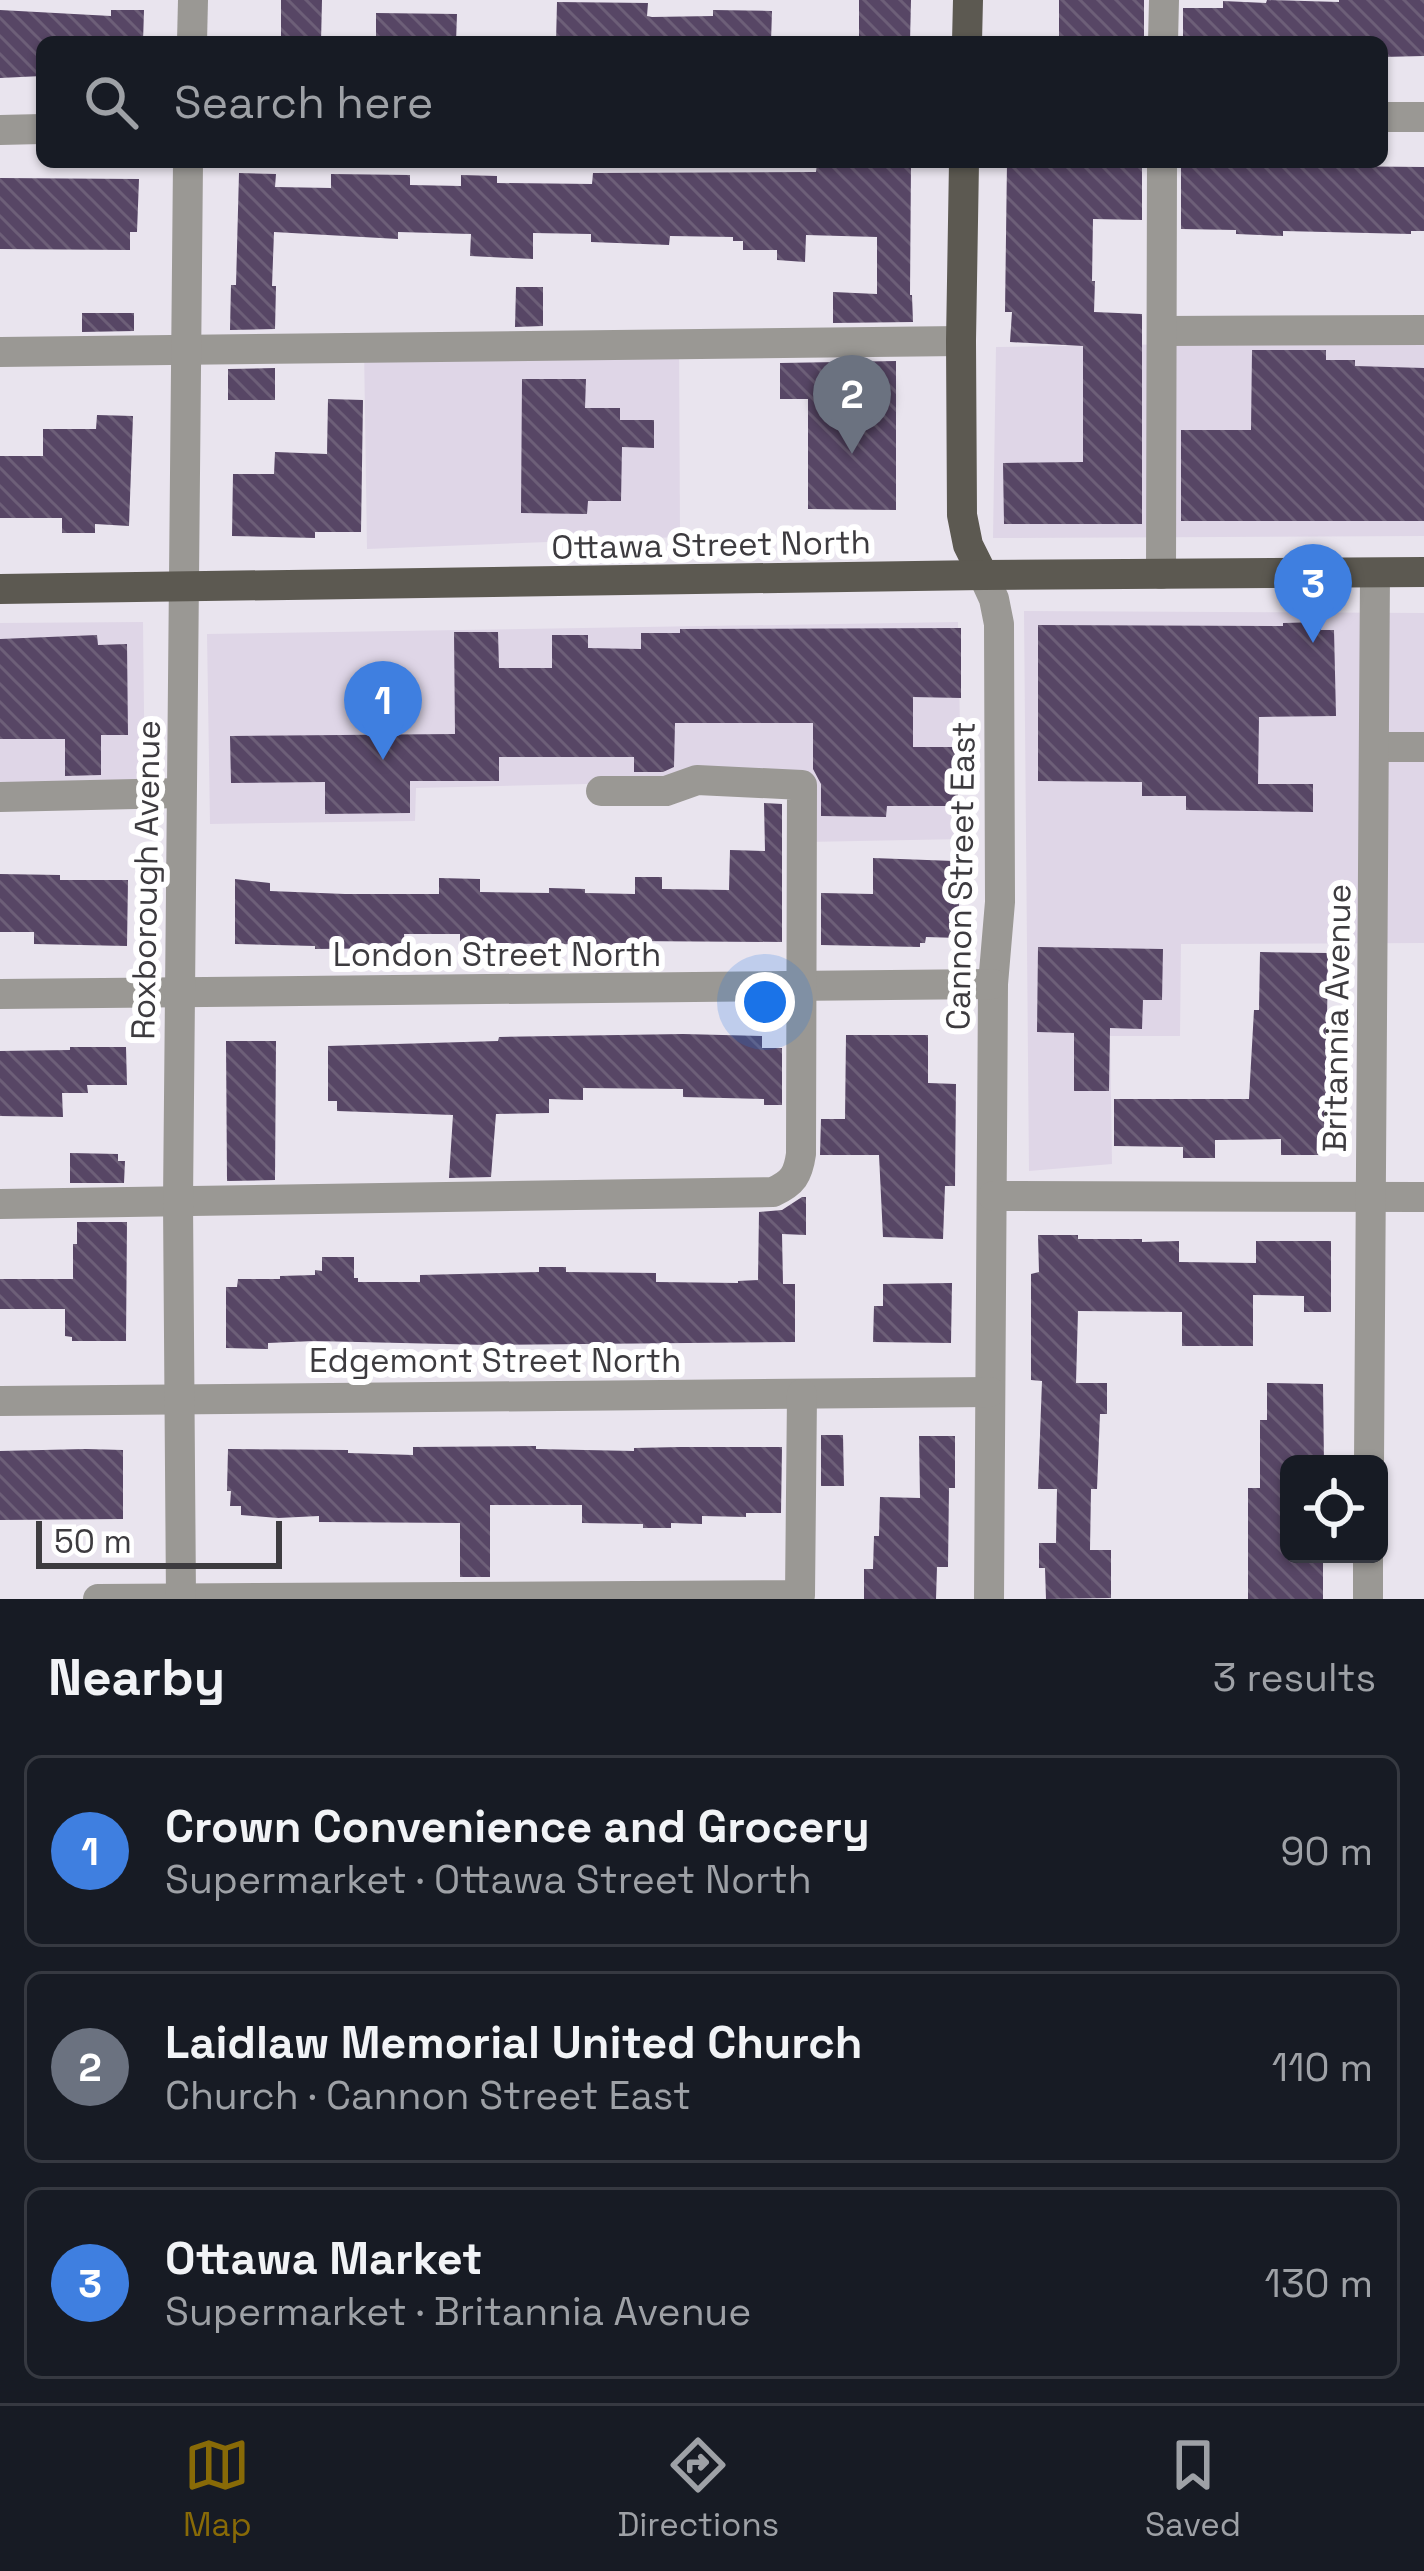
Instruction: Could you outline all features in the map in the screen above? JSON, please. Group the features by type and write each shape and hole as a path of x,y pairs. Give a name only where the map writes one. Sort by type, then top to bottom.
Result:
{"main road":[{"path":"967,36 968,0"},
{"name":"Cannon Street East","path":"964,168 962,515 968,545 983,575"},
{"name":"Ottawa Street North","path":"0,589 1424,572"}],"street":[{"path":"191,36 193,0"},
{"path":"1163,36 1164,0"},
{"path":"1388,117 1424,117"},
{"path":"0,130 36,129"},
{"name":"Roxborough Avenue","path":"181,1598 179,992 188,168"},
{"path":"1161,574 1162,168"},
{"path":"1162,331 1424,330"},
{"path":"0,352 961,341"},
{"name":"Britannia Avenue","path":"1369,1455 1376,573"},
{"name":"Cannon Street East","path":"983,575 999,624 1000,902 994,984 988,1599"},
{"path":"1375,747 1424,746"},
{"path":"0,1204 773,1192 788,1186 798,1173 801,1154 802,785 697,780 666,791 601,791"},
{"path":"0,797 182,793"},
{"name":"London Street North","path":"0,994 994,984"},
{"path":"993,1196 1424,1197"},
{"name":"Edgemont Street North","path":"0,1401 990,1392"},
{"path":"98,1599 800,1595 802,1394"},
{"path":"1368,1563 1368,1599"}],"shaded area":[{"path":"1424,340 1424,536 993,538 996,347"},
{"path":"679,343 680,537 367,549 364,347"},
{"path":"1024,611 1424,613 1424,943 1181,944 1180,1036 1110,1036 1112,1164 1029,1171"},
{"path":"143,622 145,799 0,800 0,623"},
{"path":"958,622 962,839 806,842 803,779 416,788 415,821 210,824 207,634"}],"building":[{"path":"281,0 322,0 321,36 281,36"},
{"path":"859,0 911,0 910,36 859,36"},
{"path":"1059,0 1144,0 1144,36 1059,36"},
{"path":"1424,0 1424,56 1388,57 1388,36 1183,36 1183,8 1223,8 1223,1"},
{"path":"557,2 648,3 647,16 652,17 713,16 713,10 772,11 771,36 556,36"},
{"path":"0,10 111,16 111,10 144,10 143,36 36,36 36,76 0,78"},
{"path":"376,13 457,14 456,36 376,36"},
{"path":"1424,167 1424,231 1283,231 1283,236 1181,229 1181,168"},
{"path":"816,168 911,168 913,322 833,323 833,292 877,294 877,237 806,235 805,262 777,260 777,250 743,250 743,241 733,241 733,237 670,236 669,245 591,242 591,234 533,233 533,259 470,256 471,234 398,232 398,239 274,232 275,329 230,330 239,173 276,174 275,187 331,188 331,174 410,175 410,185 461,186 461,175 497,176 497,183 592,184 593,173 816,172"},
{"path":"1007,168 1142,168 1142,220 1093,219 1092,281 1094,312 1142,314 1142,524 1004,524 1003,463 1083,462 1083,346 1010,342 1012,312 1005,312"},
{"path":"0,178 139,179 137,232 130,232 130,250 0,249"},
{"path":"516,287 543,287 543,326 515,327"},
{"path":"82,313 134,313 134,331 82,332"},
{"path":"1252,350 1326,350 1326,360 1355,360 1355,366 1424,368 1424,521 1181,521 1181,430 1251,430"},
{"path":"896,361 896,510 808,509 808,399 780,399 780,363"},
{"path":"275,368 275,400 228,400 228,369"},
{"path":"522,379 586,379 585,408 620,408 620,420 654,420 654,448 622,447 621,501 588,501 587,514 521,513"},
{"path":"328,399 363,400 361,532 315,532 315,538 232,536 233,474 274,474 275,452 327,454"},
{"path":"97,415 133,416 129,526 95,524 95,533 62,533 62,518 0,518 0,456 43,456 43,429 96,429"},
{"path":"1321,622 1321,630 1334,630 1336,716 1259,717 1258,784 1313,784 1313,812 1186,810 1186,796 1142,796 1142,782 1038,781 1038,625"},
{"path":"961,628 961,698 913,697 913,747 958,747 958,806 887,806 886,817 821,816 821,784 813,769 813,723 675,723 674,767 663,772 634,772 634,757 499,757 499,781 410,781 410,813 325,814 325,782 231,783 230,736 455,734 454,632 498,632 499,668 552,668 552,635 588,635 588,648 641,649 641,633 680,633 680,629"},
{"path":"97,635 98,645 127,644 128,735 101,735 101,775 65,776 65,739 0,739 0,639"},
{"path":"764,803 782,804 782,942 460,943 460,934 404,934 405,948 235,944 235,879 270,883 270,891 345,894 439,894 439,878 480,879 480,892 549,893 549,888 635,894 635,877 662,877 662,889 729,890 730,850 765,851"},
{"path":"873,858 954,861 959,938 926,937 920,947 821,945 821,893 873,894"},
{"path":"0,874 128,880 127,946 34,944 34,932 0,932"},
{"path":"1038,947 1163,949 1162,1000 1143,1000 1142,1029 1110,1028 1109,1091 1074,1091 1074,1033 1037,1032"},
{"path":"1260,952 1328,953 1325,1155 1281,1155 1281,1139 1215,1140 1215,1158 1183,1158 1183,1147 1114,1146 1114,1099 1249,1099"},
{"path":"683,1034 762,1036 762,1048 782,1048 782,1105 764,1105 764,1099 683,1097 683,1089 583,1088 583,1100 549,1099 549,1113 496,1114 491,1177 449,1178 453,1115 337,1111 337,1101 328,1101 328,1046"},
{"path":"846,1035 928,1035 928,1083 956,1084 955,1186 945,1186 943,1239 883,1237 879,1155 820,1155 821,1119 845,1119"},
{"path":"226,1041 276,1041 275,1180 227,1181"},
{"path":"126,1047 127,1085 87,1085 88,1093 62,1093 63,1117 0,1116 0,1051"},
{"path":"70,1153 118,1154 118,1161 125,1161 124,1183 70,1183"},
{"path":"806,1197 806,1235 782,1234 783,1284 795,1284 795,1342 489,1345 314,1341 268,1343 268,1349 226,1348 226,1287 237,1287 238,1279 315,1275 315,1270 322,1271 322,1257 354,1257 358,1282 420,1282 420,1275 539,1272 539,1267 566,1267 566,1272 656,1273 656,1282 758,1280 759,1212 782,1210"},
{"path":"77,1222 127,1222 126,1341 72,1341 65,1336 65,1309 0,1309 0,1279 73,1279"},
{"path":"1038,1235 1179,1241 1179,1262 1256,1263 1256,1241 1331,1241 1331,1312 1304,1312 1304,1296 1253,1295 1253,1346 1182,1346 1182,1312 1078,1311 1076,1383 1107,1383 1107,1414 1100,1414 1097,1489 1091,1489 1090,1550 1111,1550 1111,1598 1046,1599 1045,1568 1039,1568 1039,1543 1056,1543 1057,1489 1038,1489 1042,1381 1031,1380 1031,1274 1039,1272"},
{"path":"952,1283 951,1343 873,1342 874,1306 883,1306 883,1284"},
{"path":"1267,1383 1323,1384 1324,1455 1280,1455 1280,1563 1323,1563 1323,1599 1248,1599 1248,1488 1260,1488 1260,1420 1267,1420"},
{"path":"821,1435 843,1435 844,1486 821,1486"},
{"path":"919,1436 955,1436 948,1567 937,1567 936,1599 864,1599 864,1569 873,1569 874,1536 879,1536 880,1497 920,1498"},
{"path":"413,1447 634,1451 782,1447 781,1513 702,1516 702,1524 643,1528 643,1524 582,1523 582,1505 490,1505 490,1577 460,1577 460,1523 319,1522 319,1516 241,1515 241,1506 230,1506 231,1491 227,1491 228,1449 413,1455"},
{"path":"123,1450 123,1519 0,1520 0,1451"}],"place":[{"name":"Laidlaw Memorial United Church","path":"852,454"},
{"name":"Ottawa Market","path":"1313,643"},
{"name":"Crown Convenience and Grocery","path":"383,760"}]}
